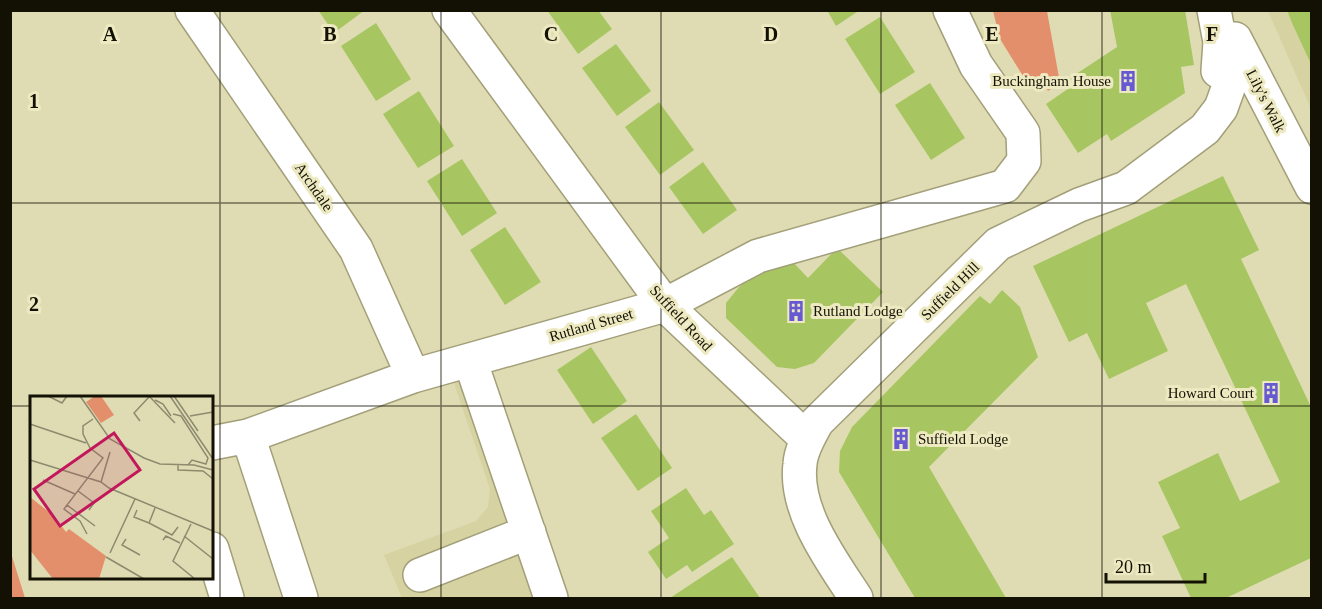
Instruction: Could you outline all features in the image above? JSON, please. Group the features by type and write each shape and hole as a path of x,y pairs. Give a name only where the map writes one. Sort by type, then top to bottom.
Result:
{"street":[{"name":"Archdale","path":"192,10 356,249 413,376"},
{"name":"Suffield Road","path":"449,10 665,305 807,439"},
{"name":"Rutland Street","path":"213,443 248,436 413,376 665,305 758,256 1005,186 1024,160 1023,133 976,65 950,10"},
{"name":"Lily's Walk","path":"1214,10 1229,31 1311,187"},
{"name":"Suffield Hill","path":"807,439 817,422 998,244 1078,205 1125,188 1205,129 1221,108 1231,80 1229,31"},
{"name":"Suffield Hill","path":"1125,188 1194,121 1216,93 1229,31"},
{"name":"Lily's Walk","path":"1221,108 1255,116 1311,197"},
{"path":"470,360 551,598"},
{"path":"248,436 301,598"},
{"path":"807,439 800,464 801,491 808,515 856,598"},
{"path":"420,575 529,532"},
{"path":"213,552 227,598"}],"shaded area":[{"path":"993,11 1047,11 1060,83 1048,91 1043,82 1031,89 1000,39"},
{"path":"1268,11 1311,11 1311,109"},
{"path":"485,373 560,598 402,598 384,555 476,521 488,507 490,489 454,383"},
{"path":"11,553 25,598 11,598"}],"building":[{"path":"318,10 365,10 334,33"},
{"path":"547,10 598,10 612,29 578,54"},
{"path":"827,10 860,10 836,26"},
{"name":"Buckingham House","path":"1110,10 1185,10 1194,65 1181,67 1185,93 1111,141 1107,134 1078,153 1046,104 1075,84 1070,78 1117,47"},
{"path":"1287,10 1311,10 1311,64 1292,23"},
{"path":"880,17 915,72 880,94 845,39"},
{"path":"376,23 411,79 376,101 341,46"},
{"path":"616,44 651,91 617,116 582,68"},
{"path":"930,83 965,138 931,160 895,105"},
{"path":"419,91 454,146 418,168 383,114"},
{"path":"659,102 694,150 660,175 625,127"},
{"path":"462,159 497,213 462,236 427,181"},
{"path":"703,162 737,210 703,234 669,187"},
{"name":"Howard Court","path":"1223,176 1259,250 1241,259 1311,407 1311,558 1226,598 1191,598 1162,536 1180,528 1158,482 1218,453 1240,501 1280,482 1186,284 1146,303 1168,351 1109,379 1087,333 1069,342 1033,266"},
{"path":"505,227 541,282 505,305 470,250"},
{"name":"Rutland Lodge","path":"837,248 883,292 814,363 795,369 777,367 726,318 726,303 739,287 759,271 792,261 808,278"},
{"name":"Suffield Lodge","path":"1002,290 1020,307 1038,357 929,467 1006,598 915,598 839,472 840,451 852,427 980,296 990,304"},
{"path":"591,347 627,401 593,424 557,370"},
{"path":"636,414 672,468 638,491 601,438"},
{"path":"686,488 704,515 711,510 734,544 692,572 687,565 666,579 648,552 669,538 651,511"},
{"path":"732,557 760,598 670,598"}],"place":[{"name":"Buckingham House","path":"1128,81"},
{"name":"Rutland Lodge","path":"796,311"},
{"name":"Howard Court","path":"1271,393"},
{"name":"Suffield Lodge","path":"901,439"}]}
